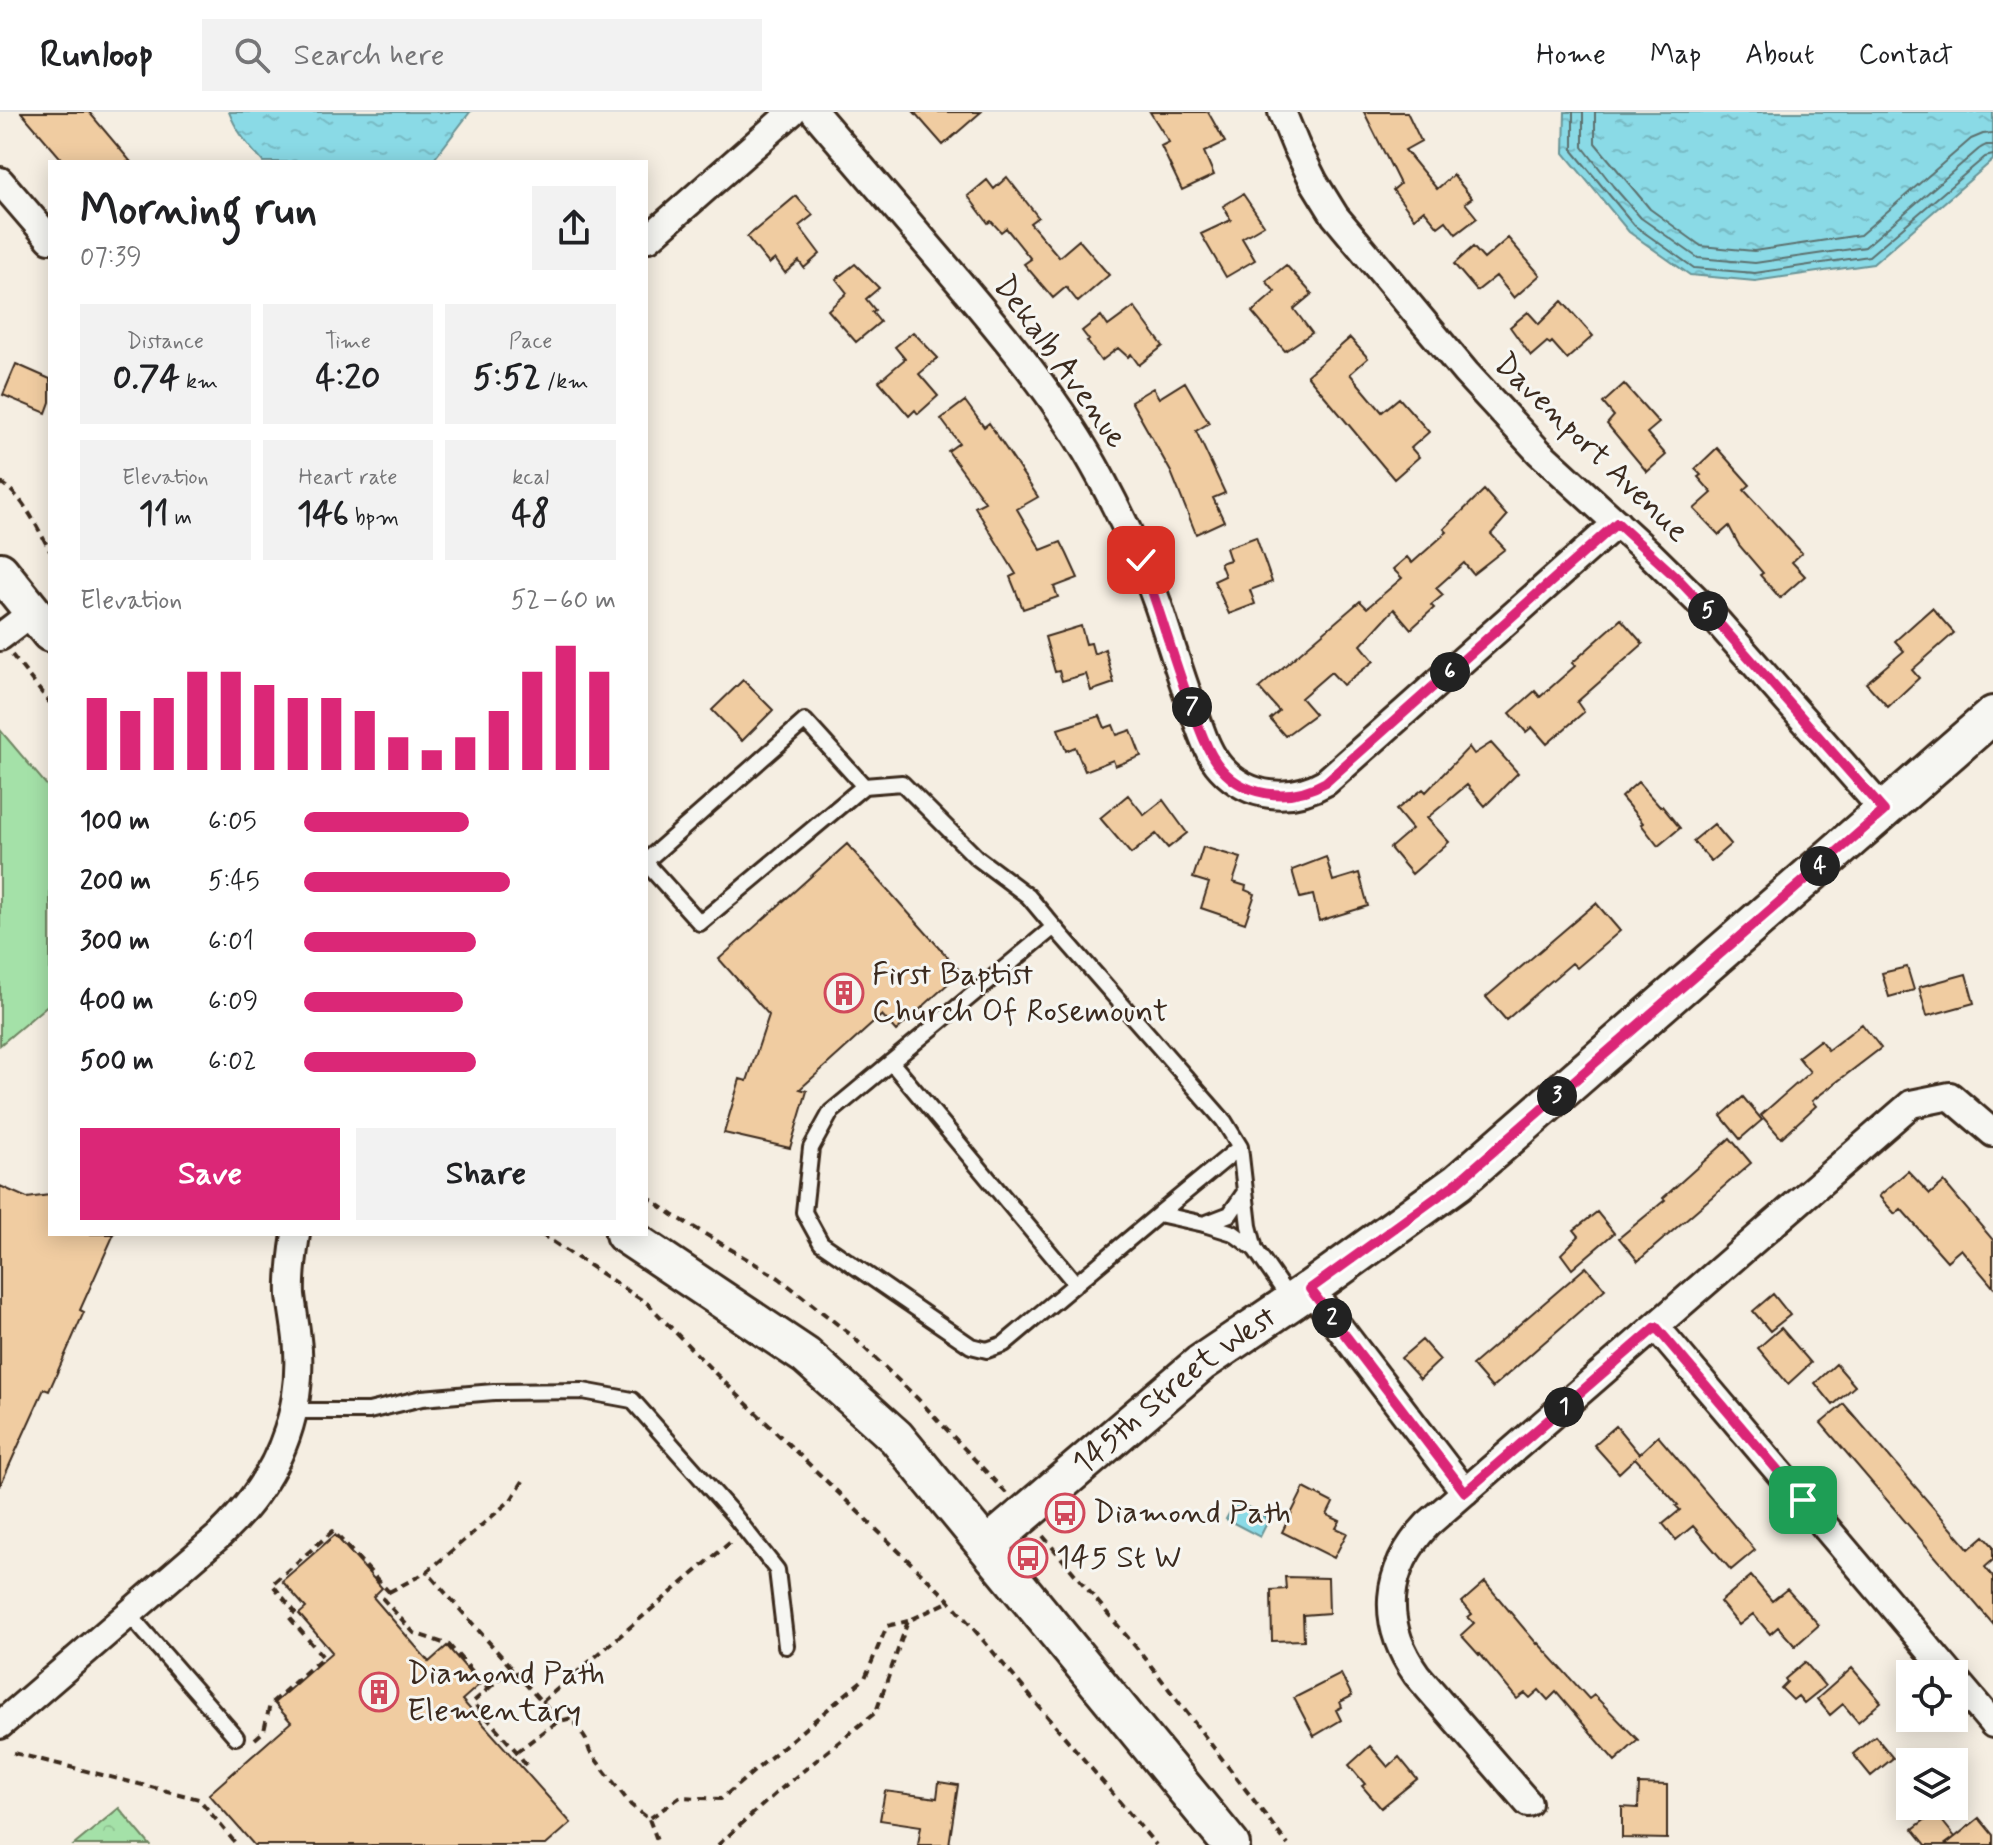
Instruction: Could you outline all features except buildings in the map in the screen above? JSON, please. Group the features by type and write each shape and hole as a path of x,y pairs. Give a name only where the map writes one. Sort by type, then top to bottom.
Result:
{"street":[{"path":"649,238 792,112"},
{"name":"Dekalb Avenue","path":"814,112 999,329 1054,401 1102,478 1141,560 1187,696 1212,756 1237,783 1271,794 1300,793 1326,782 1617,523"},
{"name":"Davenport Avenue","path":"1282,112 1314,182 1335,216 1501,413 1539,452 1679,580 1884,811"},
{"path":"0,181 48,237"},
{"path":"0,571 42,623 4,643"},
{"name":"145th Street West","path":"987,1546 1201,1363 1458,1182 1993,715"},
{"path":"1528,1803 1405,1658 1392,1618 1392,1597 1394,1576 1413,1539 1911,1104 1950,1096 1993,1133"},
{"path":"0,1725 241,1515 259,1492 286,1438 294,1411 298,1351 291,1292 296,1236"},
{"path":"627,1236 806,1356 896,1437 1231,1845"},
{"path":"1301,1295 1465,1492"},
{"path":"1656,1327 1938,1660"},
{"path":"1968,1695 1993,1724"}],"lane":[{"path":"648,860 805,721 864,786"},
{"path":"648,864 700,923 864,786 902,783 976,857 1028,896 1224,1121 1240,1147 1249,1226 1255,1249"},
{"path":"1054,927 831,1112 811,1148 804,1212 821,1243 971,1346 987,1350 1004,1344 1240,1147"},
{"path":"891,1062 1076,1284"},
{"path":"1204,1224 1230,1214 1245,1192"},
{"path":"1159,1214 1233,1233 1255,1249 1301,1295"},
{"path":"294,1411 369,1411 422,1398 494,1392 583,1391 632,1400 732,1513 777,1570 786,1646"},
{"path":"129,1614 236,1737"}],"path":[{"path":"0,482 27,511 48,548"},
{"path":"4,643 48,700"},
{"path":"648,1197 779,1278 851,1335 927,1408 1024,1514 1145,1658 1288,1845"},
{"path":"544,1236 648,1304 950,1601 1156,1845"},
{"path":"488,1689 449,1645 414,1633 383,1599 389,1592 427,1572 511,1500 523,1481"},
{"path":"253,1741 264,1731 270,1704 323,1657 289,1617 295,1612 272,1584 333,1531 389,1592"},
{"path":"542,1702 735,1539"},
{"path":"427,1572 560,1721"},
{"path":"649,1819 680,1797 721,1799 865,1678 887,1626 908,1621 950,1601"},
{"path":"718,1845 776,1793 876,1712 908,1621"},
{"path":"512,1667 473,1702 526,1765"},
{"path":"517,1752 560,1721 572,1718 590,1752 631,1805 649,1819 659,1845"},
{"path":"14,1753 199,1799 237,1845"}],"green space":[{"path":"0,730 48,787 48,1005 0,1045"},
{"path":"119,1808 150,1845 74,1845"}],"water":[{"path":"229,112 470,112 434,160 261,160 235,126"},
{"path":"1565,112 1993,112 1993,160 1873,264 1755,281 1690,275 1629,232 1564,153"},
{"path":"1236,1501 1269,1519 1260,1537 1226,1519"}],"place":[{"name":"First Baptist Church Of Rosemount","path":"844,993"},
{"name":"Diamond Path","path":"1065,1513"},
{"name":"145 St W","path":"1028,1558"},
{"name":"Diamond Path Elementary","path":"379,1692"}],"route":[{"path":"1141,560 1187,696 1216,763 1245,787 1281,795 1300,793 1326,782 1617,523 1679,580 1738,643 1884,811 1458,1182 1310,1289 1465,1492 1656,1327 1803,1500"}]}
